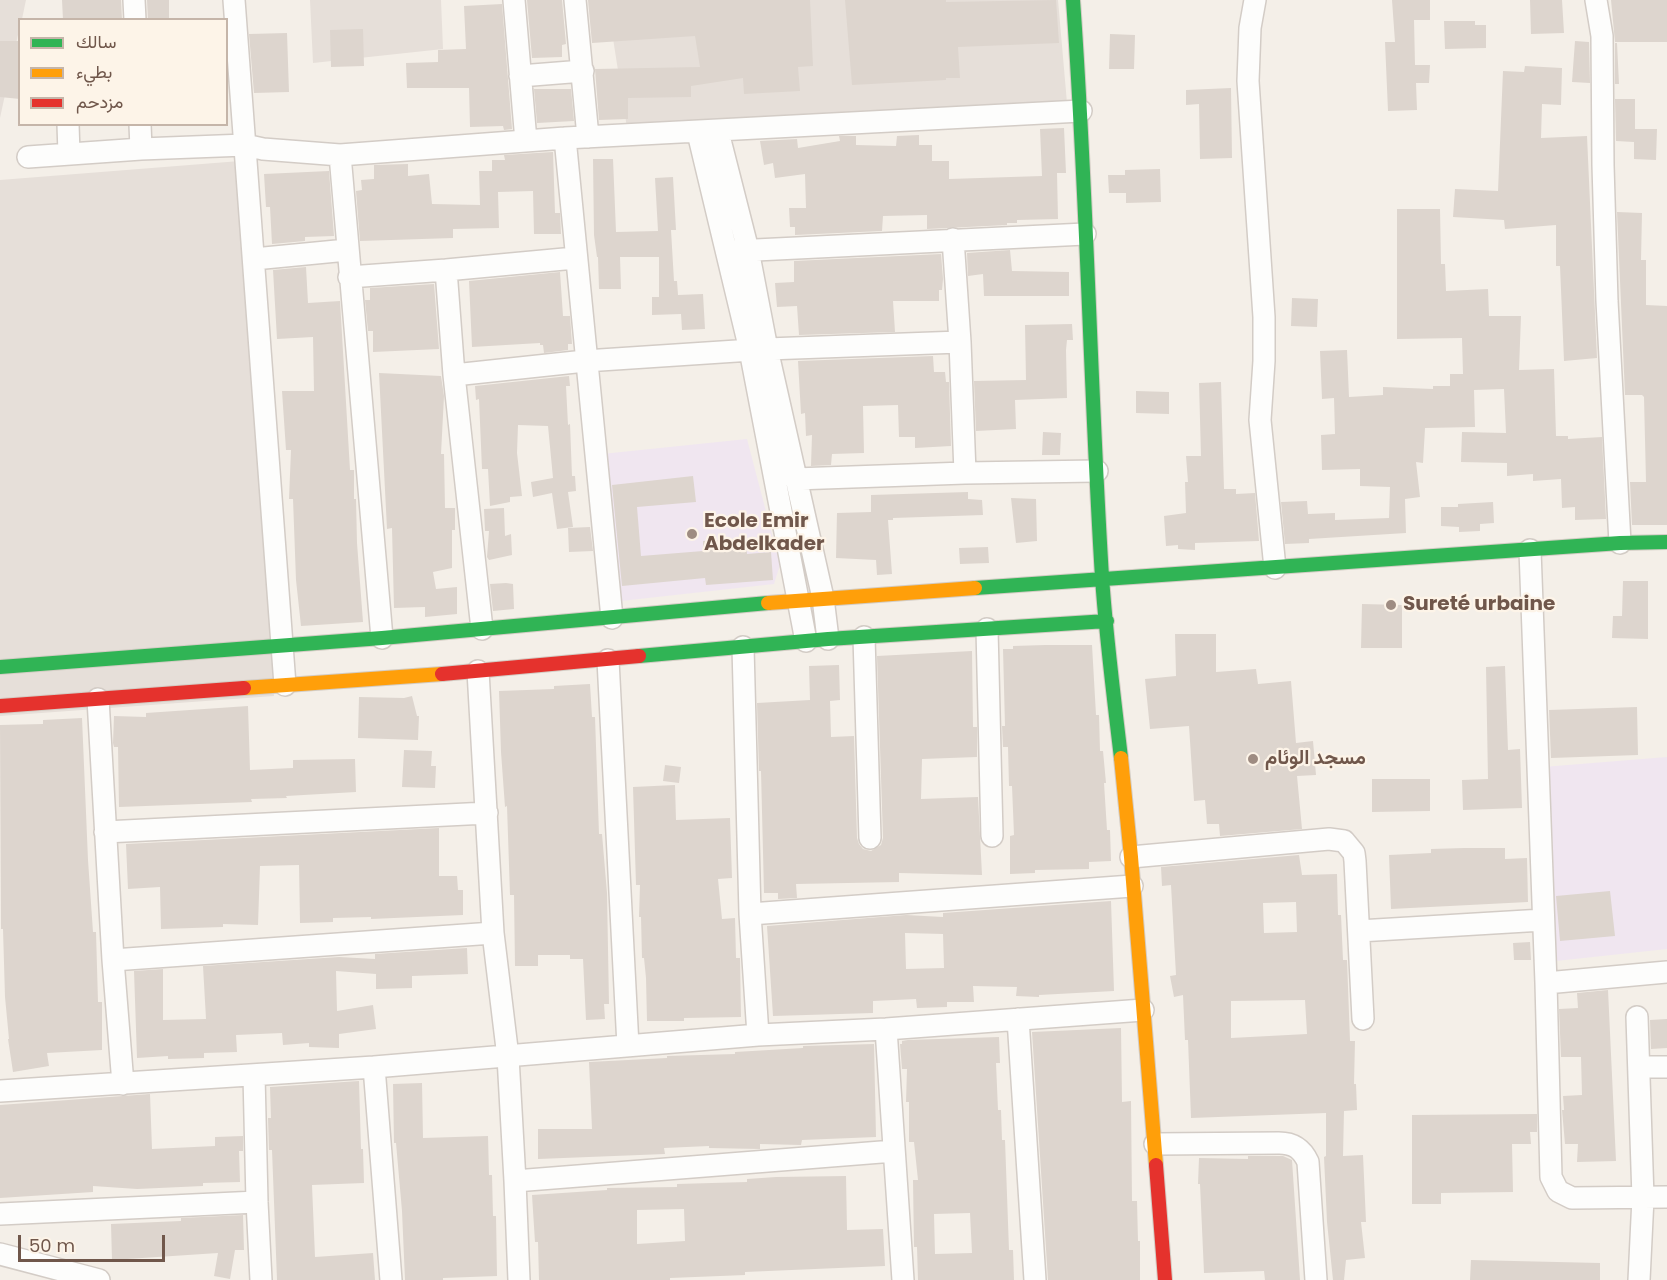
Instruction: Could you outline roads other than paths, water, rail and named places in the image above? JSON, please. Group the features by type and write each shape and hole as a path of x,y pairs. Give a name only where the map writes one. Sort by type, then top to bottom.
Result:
{"street":[{"path":"134,0 135,18"},
{"path":"234,0 285,685"},
{"path":"514,0 526,141"},
{"path":"575,0 588,137"},
{"path":"1073,0 1082,111 1085,234 1102,579 1131,858 1165,1280"},
{"path":"1255,0 1250,28 1248,81 1264,317 1260,420 1275,567"},
{"path":"1596,0 1602,36 1607,301 1620,543"},
{"path":"520,76 583,70"},
{"path":"28,157 245,145 263,149 340,155 565,138 1082,111"},
{"path":"68,126 69,154"},
{"path":"140,126 141,149"},
{"path":"708,132 748,250 758,350 806,641"},
{"path":"708,132 726,252 758,350 795,479 823,598 828,639"},
{"path":"565,138 612,618"},
{"path":"340,155 382,638"},
{"path":"726,252 1085,234"},
{"path":"953,239 965,473"},
{"path":"254,259 347,250"},
{"path":"349,277 575,258"},
{"path":"446,270 454,375 482,629"},
{"path":"454,375 585,360 960,342"},
{"path":"795,479 1097,471"},
{"path":"0,667 382,638 823,598 1620,543 1667,542"},
{"path":"1530,550 1544,920 1550,1170 1553,1185 1564,1196 1572,1198 1667,1197"},
{"path":"0,706 478,671 828,639 1107,621"},
{"path":"987,629 993,836"},
{"path":"864,637 870,838"},
{"path":"742,646 750,914 758,1035"},
{"path":"608,660 628,1046"},
{"path":"478,671 493,933 508,1057 519,1280"},
{"path":"98,699 113,960 123,1084"},
{"path":"105,832 486,813"},
{"path":"1131,858 1337,839 1344,842 1354,853 1364,1019"},
{"path":"750,914 1132,886"},
{"path":"1359,931 1544,920"},
{"path":"113,960 493,933"},
{"path":"1546,983 1667,972"},
{"path":"0,1091 374,1067 758,1035 886,1029 1143,1010"},
{"path":"1637,1017 1643,1198 1639,1280"},
{"path":"1018,1019 1035,1280"},
{"path":"886,1029 903,1280 894,1280"},
{"path":"374,1067 391,1280"},
{"path":"1640,1067 1667,1067"},
{"path":"254,1075 261,1280"},
{"path":"1155,1143 1287,1143 1300,1150 1308,1162 1317,1280"},
{"path":"515,1181 894,1151"},
{"path":"0,1214 257,1202"},
{"path":"0,1254 99,1280"}],"place":[{"name":"Ecole Emir Abdelkader","path":"692,534"},
{"name":"Sureté urbaine","path":"1391,605"},
{"name":"مسجد الوئام","path":"1253,759"}]}
